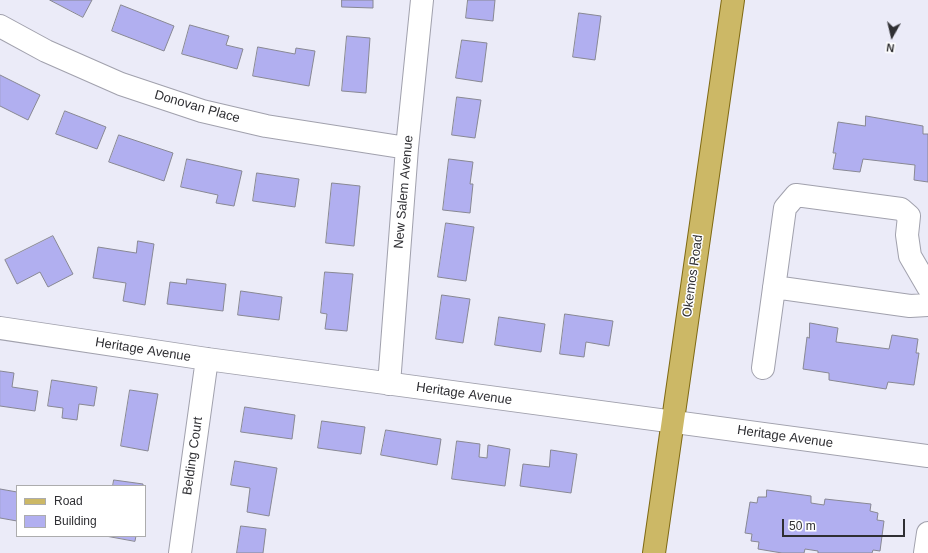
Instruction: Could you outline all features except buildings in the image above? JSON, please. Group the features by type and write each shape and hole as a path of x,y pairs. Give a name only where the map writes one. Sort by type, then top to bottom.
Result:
{"main road":[{"name":"Okemos Road","path":"654,553 733,0"}],"street":[{"name":"New Salem Avenue","path":"389,384 407,148 422,0"},
{"name":"Donovan Place","path":"0,26 46,51 121,84 202,111 266,126 407,148"},
{"path":"763,368 785,208 796,195 901,209 909,216 907,235 910,256 928,287"},
{"path":"774,287 910,306 928,305"},
{"name":"Heritage Avenue","path":"0,328 207,359 928,456"},
{"name":"Belding Court","path":"180,553 207,359"},
{"path":"925,553 928,533"}]}
